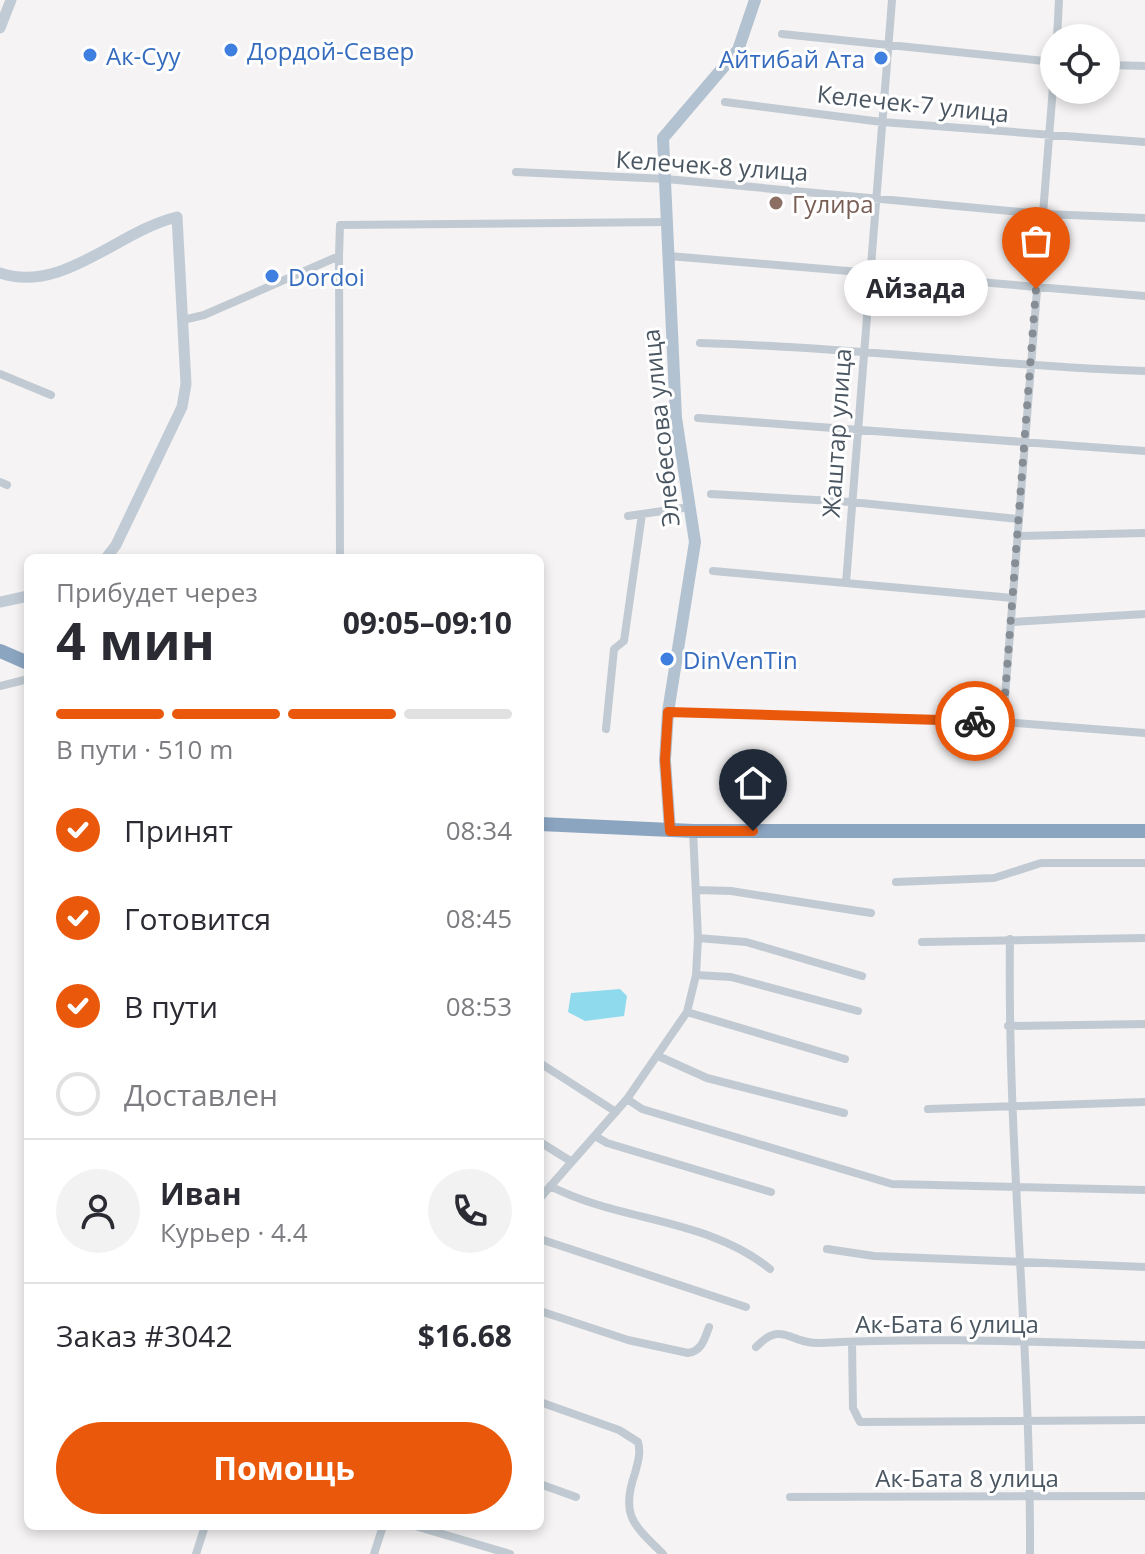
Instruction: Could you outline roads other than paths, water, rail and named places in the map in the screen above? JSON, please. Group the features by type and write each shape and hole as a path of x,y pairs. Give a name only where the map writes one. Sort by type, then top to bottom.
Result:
{"highway":[{"path":"0,651 24,661"},
{"path":"544,824 670,831 1145,831"}],"main road":[{"name":"Элебесова улица","path":"670,831 665,760 668,712 693,570 695,542 676,418 663,138 738,50 755,0"}],"street":[{"path":"0,28 11,0"},
{"name":"Жаштар улица","path":"846,583 892,0"},
{"path":"1058,24 1059,0"},
{"path":"782,34 888,48 1040,61"},
{"path":"1120,65 1145,66"},
{"name":"Келечек-7 улица","path":"725,102 882,122 1145,142"},
{"path":"1003,722 1051,104"},
{"name":"Келечек-8 улица","path":"516,172 666,179 1043,214 1145,218"},
{"path":"0,273 21,278 60,272 114,243 177,217 186,384 182,407 123,533 109,554"},
{"path":"340,554 340,225 667,222"},
{"path":"183,320 204,315 339,256"},
{"path":"669,256 1145,296"},
{"path":"700,343 862,352 1030,367 1145,371"},
{"path":"0,374 51,395"},
{"path":"698,418 1145,451"},
{"path":"711,494 851,502 1019,519"},
{"path":"628,516 690,507"},
{"path":"606,729 614,649 624,641 642,514"},
{"path":"1019,536 1145,533"},
{"path":"713,571 1013,598"},
{"path":"0,602 24,597"},
{"path":"1012,622 1145,614"},
{"path":"0,686 24,680"},
{"path":"668,712 1003,722 1145,733"},
{"path":"544,1193 627,1099 687,1012 696,975 698,938 693,831"},
{"path":"896,882 994,878 1041,863 1145,863"},
{"path":"698,890 731,891 871,913"},
{"path":"698,938 746,942 862,976"},
{"path":"922,942 1145,938"},
{"path":"1010,939 1008,1026 1028,1420 1030,1554"},
{"path":"696,975 731,977 858,1011"},
{"path":"687,1012 845,1059"},
{"path":"1008,1026 1145,1024"},
{"path":"658,1056 707,1078 844,1113"},
{"path":"544,1066 616,1112"},
{"path":"627,1099 642,1109 892,1184 1145,1190"},
{"path":"928,1109 1145,1102"},
{"path":"595,1136 607,1143 771,1192"},
{"path":"544,1144 572,1162"},
{"path":"550,1186 574,1198 713,1237 747,1250 770,1269"},
{"path":"544,1240 746,1307"},
{"path":"827,1249 874,1256 1145,1267"},
{"path":"544,1312 628,1340 688,1353 695,1352 704,1342 709,1327"},
{"name":"Ак-Бата 6 улица","path":"756,1347 768,1334 780,1332 807,1343 905,1340 1145,1345"},
{"path":"852,1343 853,1408 860,1422 1145,1420"},
{"path":"544,1403 619,1430 638,1442 640,1458 627,1504 630,1518 663,1554"},
{"path":"544,1485 576,1497"},
{"name":"Ак-Бата 8 улица","path":"790,1497 1145,1496"},
{"path":"196,1554 204,1530"},
{"path":"374,1554 382,1530"},
{"path":"429,1530 510,1554"}],"water":[{"path":"620,989 627,996 624,1016 585,1021 568,1012 571,993"}],"place":[{"name":"Дордой-Север","path":"231,50"},
{"name":"Ак-Суу","path":"90,55"},
{"name":"Айтибай Ата","path":"881,58"},
{"name":"Гулира","path":"776,203"},
{"name":"Dordoi","path":"272,276"},
{"name":"Айзада","path":"1036,289"},
{"name":"DinVenTin","path":"667,659"}]}
